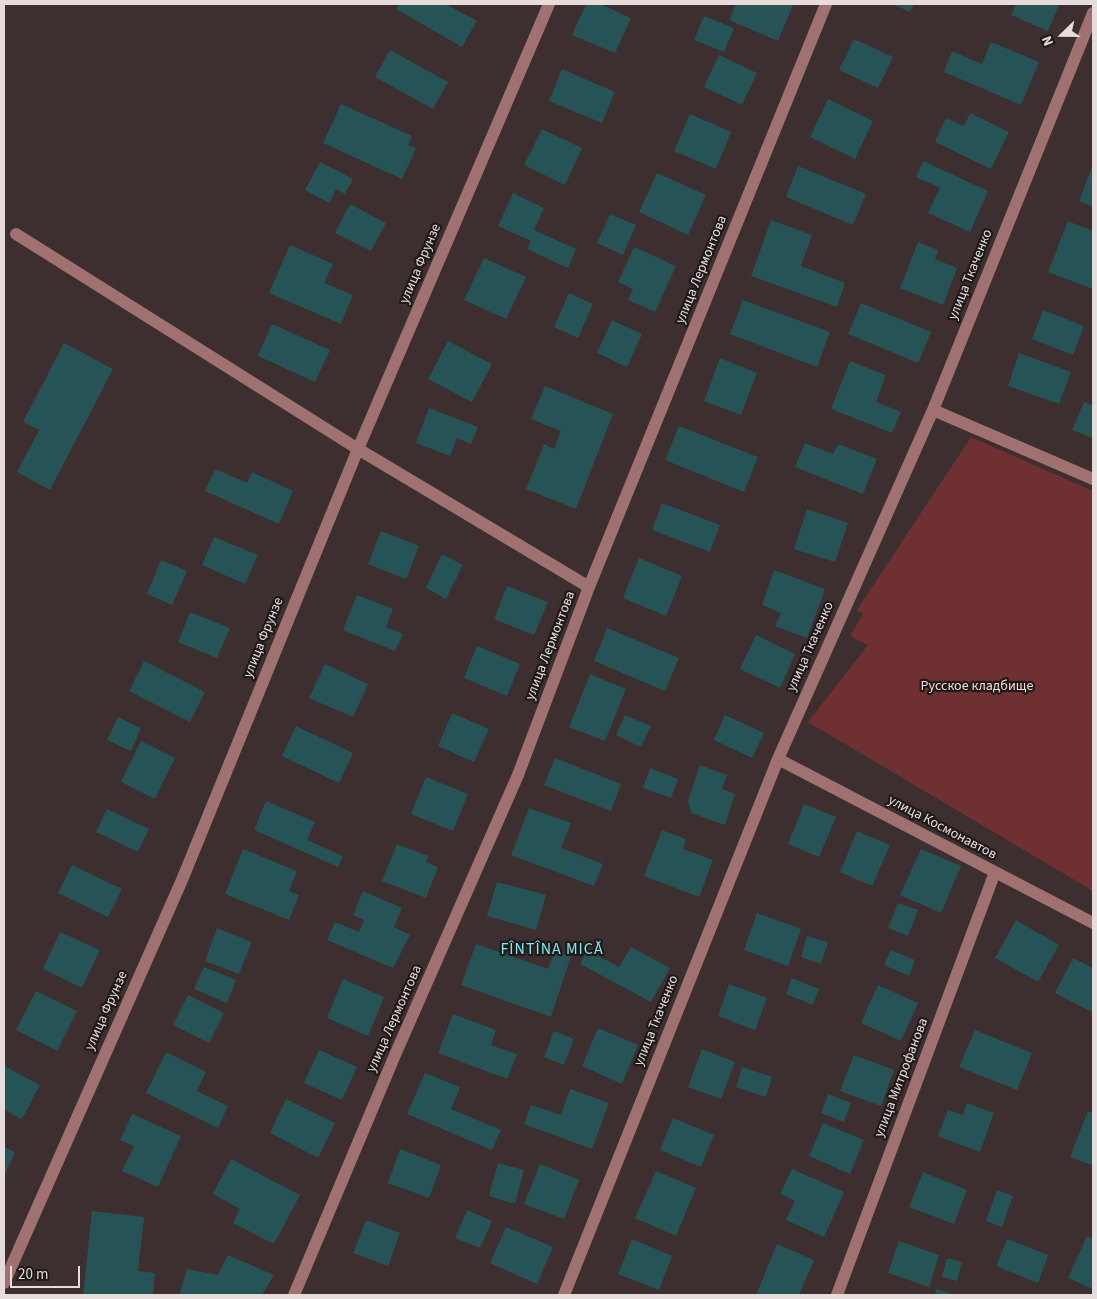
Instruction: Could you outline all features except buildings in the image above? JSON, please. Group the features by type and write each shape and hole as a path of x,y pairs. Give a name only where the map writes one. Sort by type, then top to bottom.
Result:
{"street":[{"name":"улица Фрунзе","path":"4,1283 182,880 358,449 549,4"},
{"name":"улица Лермонтова","path":"294,1295 395,1055 518,775 589,587 826,4"},
{"name":"улица Ткаченко","path":"564,1295 778,759 933,410 1093,13"},
{"path":"16,234 358,449 589,587"},
{"path":"933,410 1093,479"},
{"name":"улица Космонавтов","path":"778,759 1093,923"},
{"name":"улица Митрофанова","path":"837,1295 995,872"}],"green space":[{"name":"Русское кладбище","path":"971,437 1093,491 1093,891 808,722 868,645 850,636 863,614 857,610"}],"district":[{"name":"FÎNTÎNA MICĂ","path":"552,950"}]}
